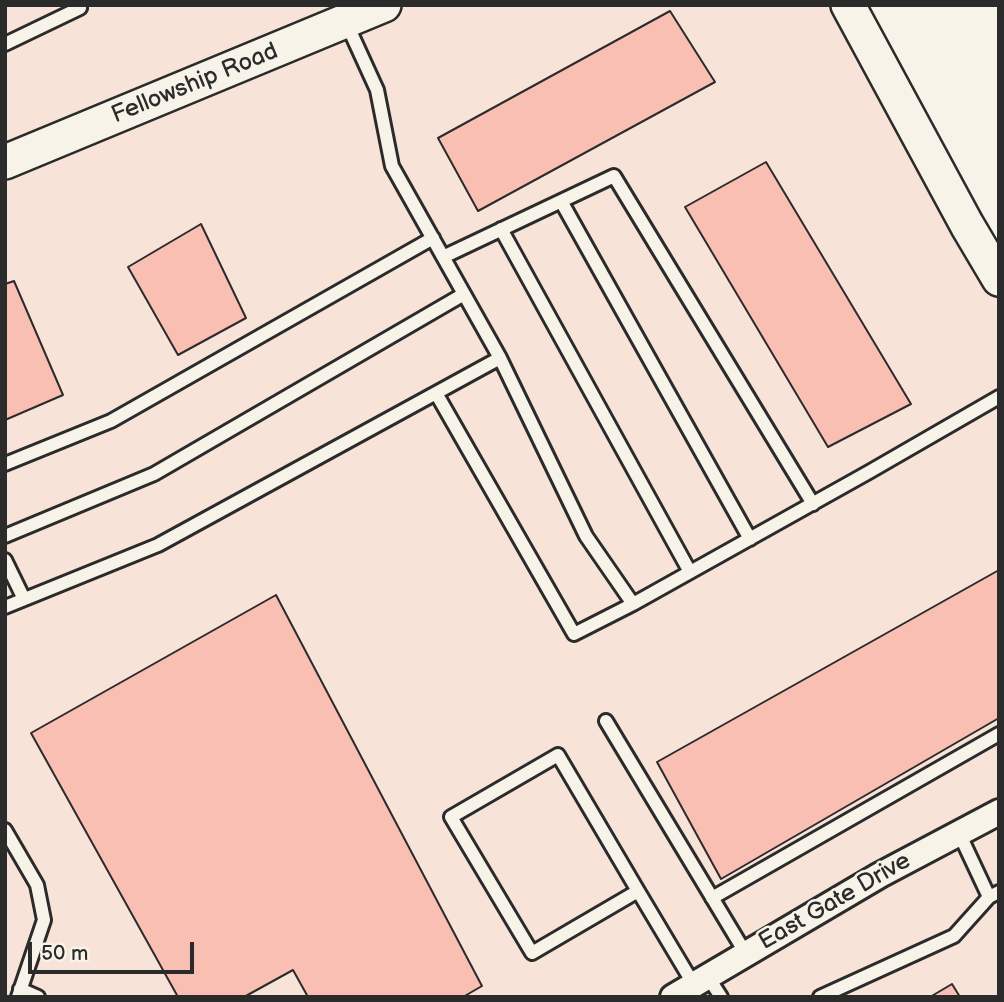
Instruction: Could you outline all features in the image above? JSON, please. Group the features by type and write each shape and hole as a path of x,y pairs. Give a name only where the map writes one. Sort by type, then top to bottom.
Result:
{"street":[{"name":"Fellowship Road","path":"5,162 343,13 384,5"},
{"path":"848,5 999,279"},
{"name":"East Gate Drive","path":"699,989 746,954 880,875 999,812"}],"lane":[{"path":"5,44 80,8 78,5"},
{"path":"343,13 377,90 393,166 500,358 586,536 633,604"},
{"path":"443,257 614,176 813,504"},
{"path":"561,201 750,539"},
{"path":"501,229 690,572"},
{"path":"5,464 111,421 433,238"},
{"path":"5,536 155,474 464,293"},
{"path":"5,607 158,545 500,358"},
{"path":"436,393 575,634 813,504 999,397"},
{"path":"5,560 24,599"},
{"path":"607,721 746,954"},
{"path":"712,898 999,734"},
{"path":"638,891 532,953 452,817 558,755 699,989"},
{"path":"5,830 37,885 44,920 19,993 38,997"},
{"path":"820,997 954,936 994,894 959,834"}],"shaded area":[{"path":"5,5 854,5 999,270 999,997 5,997"}],"building":[{"path":"670,11 715,82 478,211 438,138"},
{"path":"766,162 911,404 828,447 685,207"},
{"path":"201,224 246,318 178,355 128,267"},
{"path":"14,281 63,395 5,420 5,284"},
{"path":"999,570 999,718 721,879 657,762"},
{"path":"276,595 482,986 463,997 308,997 293,970 244,997 178,997 31,733"},
{"path":"952,984 960,997 930,997"}]}
